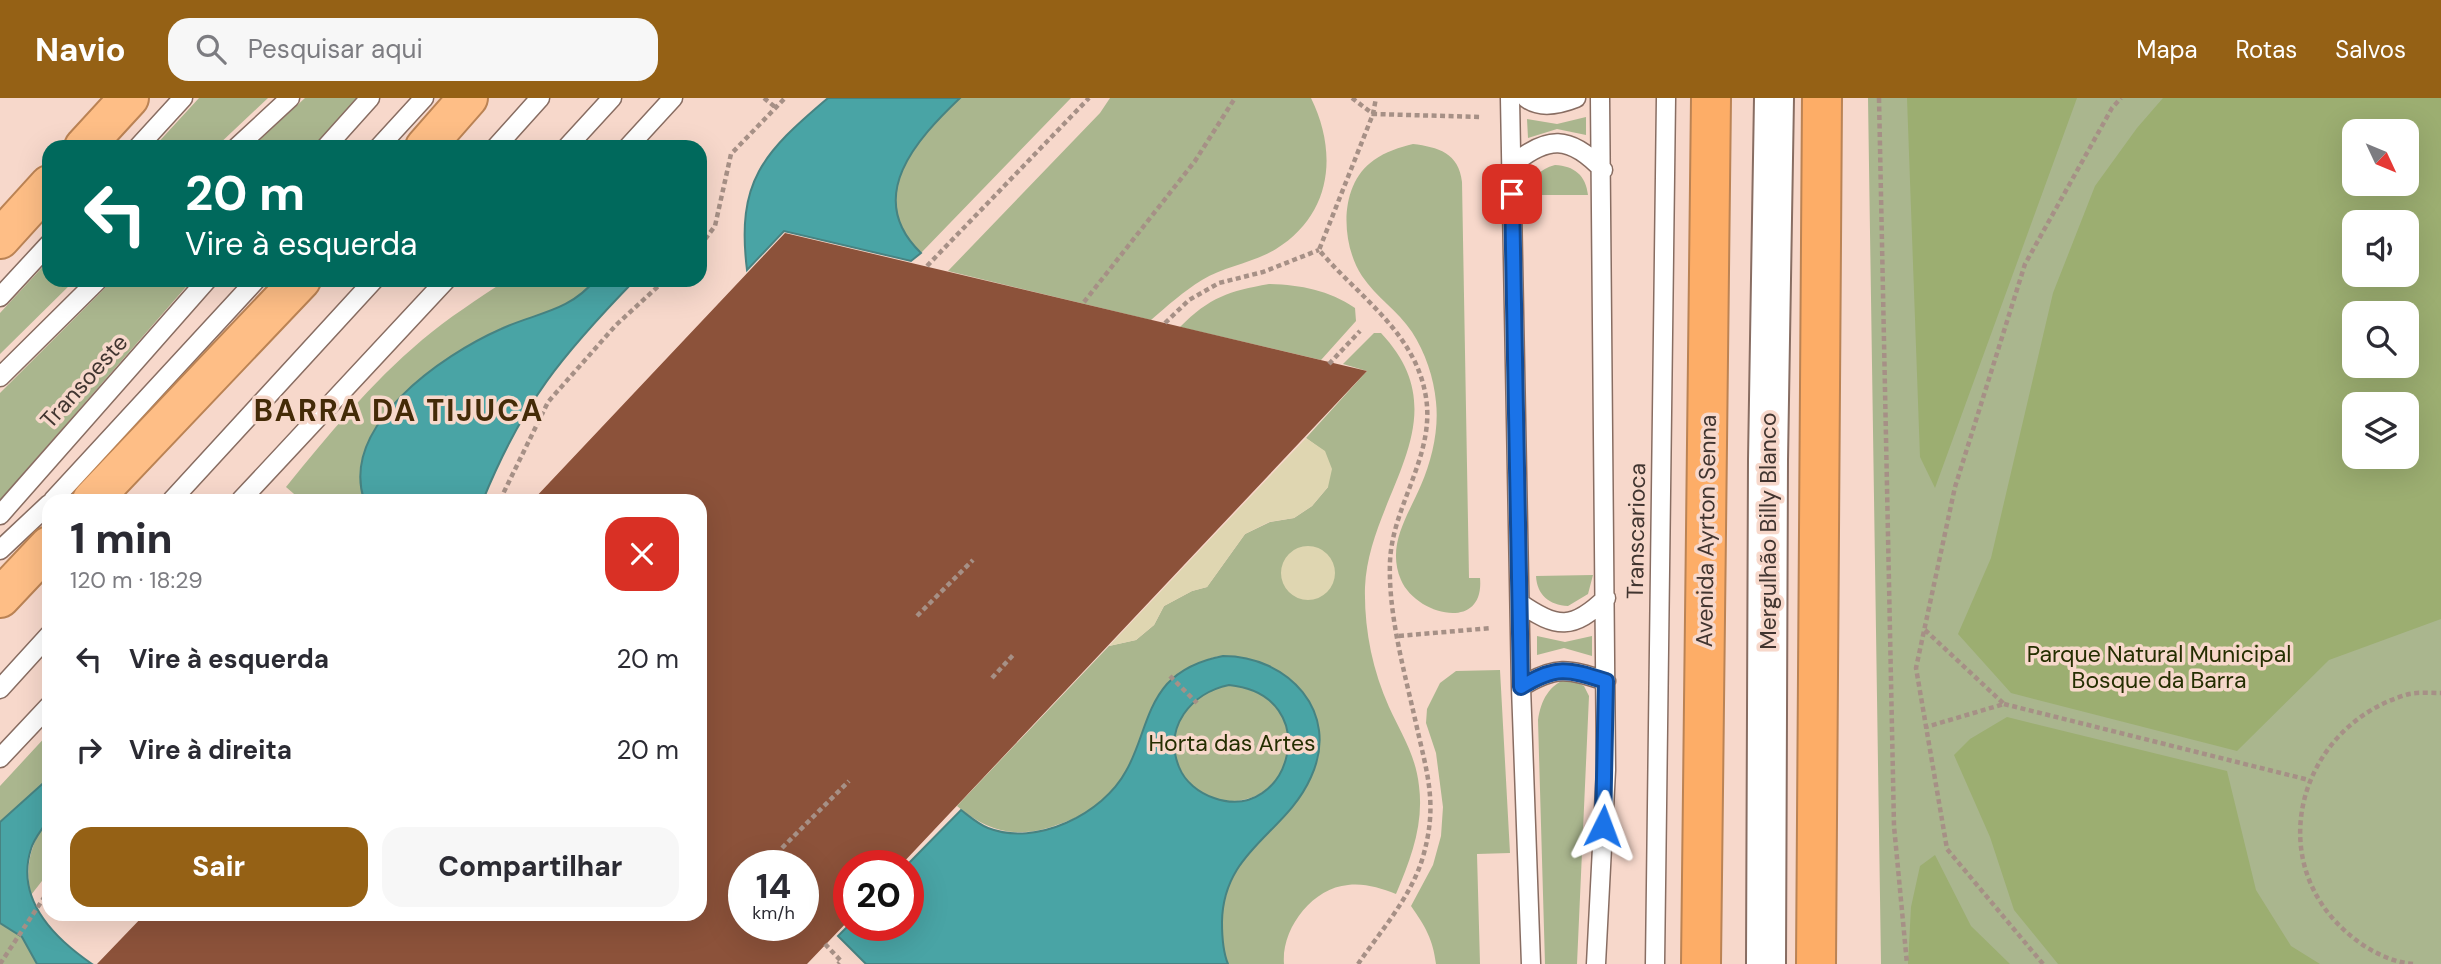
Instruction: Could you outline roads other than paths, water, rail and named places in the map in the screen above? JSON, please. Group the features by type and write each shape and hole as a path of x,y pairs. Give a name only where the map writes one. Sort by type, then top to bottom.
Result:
{"highway":[{"path":"90,140 129,98"},
{"path":"431,140 468,98"},
{"name":"Avenida Ayrton Senna","path":"1701,964 1712,98"},
{"path":"1816,964 1822,98"},
{"path":"0,239 42,193"},
{"path":"98,494 294,287"},
{"path":"0,598 42,553"}],"main road":[{"name":"Mergulhão Billy Blanco","path":"1766,964 1768,460 1774,98"}],"lane":[{"path":"144,140 183,98"},
{"path":"245,140 290,98"},
{"path":"332,140 370,98"},
{"path":"385,140 424,98"},
{"path":"502,140 540,98"},
{"path":"573,140 612,98"},
{"path":"634,140 673,98"},
{"path":"1526,98 1532,102 1559,105 1576,98"},
{"path":"1596,964 1606,770 1603,170 1600,98"},
{"name":"Transcarioca","path":"1655,964 1666,98"},
{"path":"1509,107 1519,625 1531,964"},
{"path":"1511,166 1532,148 1558,143 1584,150 1603,170"},
{"path":"0,297 42,252"},
{"path":"0,377 91,287"},
{"name":"Transoeste","path":"0,515 201,287"},
{"path":"58,494 250,287"},
{"path":"178,494 368,287"},
{"path":"247,494 439,287"},
{"path":"0,550 42,510"},
{"path":"1520,603 1544,620 1568,623 1588,615 1606,598"},
{"path":"0,689 42,643"},
{"path":"1521,687 1540,675 1557,670 1570,670 1606,681"},
{"path":"0,758 42,713"}],"water":[{"path":"828,98 960,98 913,150 897,190 897,211 904,232 921,253 911,261 784,231 747,270 746,213 759,171 786,136"},
{"path":"589,287 628,287 565,357 529,407 486,494 363,494 361,472 367,445 381,420 401,396 451,356 477,341 563,305"},
{"path":"1223,656 1247,659 1268,666 1287,677 1303,692 1313,710 1319,731 1318,753 1311,777 1300,797 1244,860 1225,897 1222,922 1223,944 1228,964 866,964 843,941 924,941 924,850 922,850 961,810 988,828 1007,833 1047,830 1085,813 1115,787 1126,771 1154,704 1167,684 1200,662","holes":["1229,685 1260,694 1279,711 1287,732 1287,755 1278,777 1262,793 1240,801 1214,798 1193,786 1185,777 1175,752 1175,738 1184,714 1203,696"]},
{"path":"42,784 42,829 31,849 27,867 28,884 42,921 45,921 64,942 92,964 37,964 22,937 0,923 0,822"}],"district":[{"name":"BARRA DA TIJUCA","path":"399,411"}],"park label":[{"name":"Parque Natural Municipal Bosque da Barra","path":"2159,667"},
{"name":"Horta das Artes","path":"1232,743"}]}
